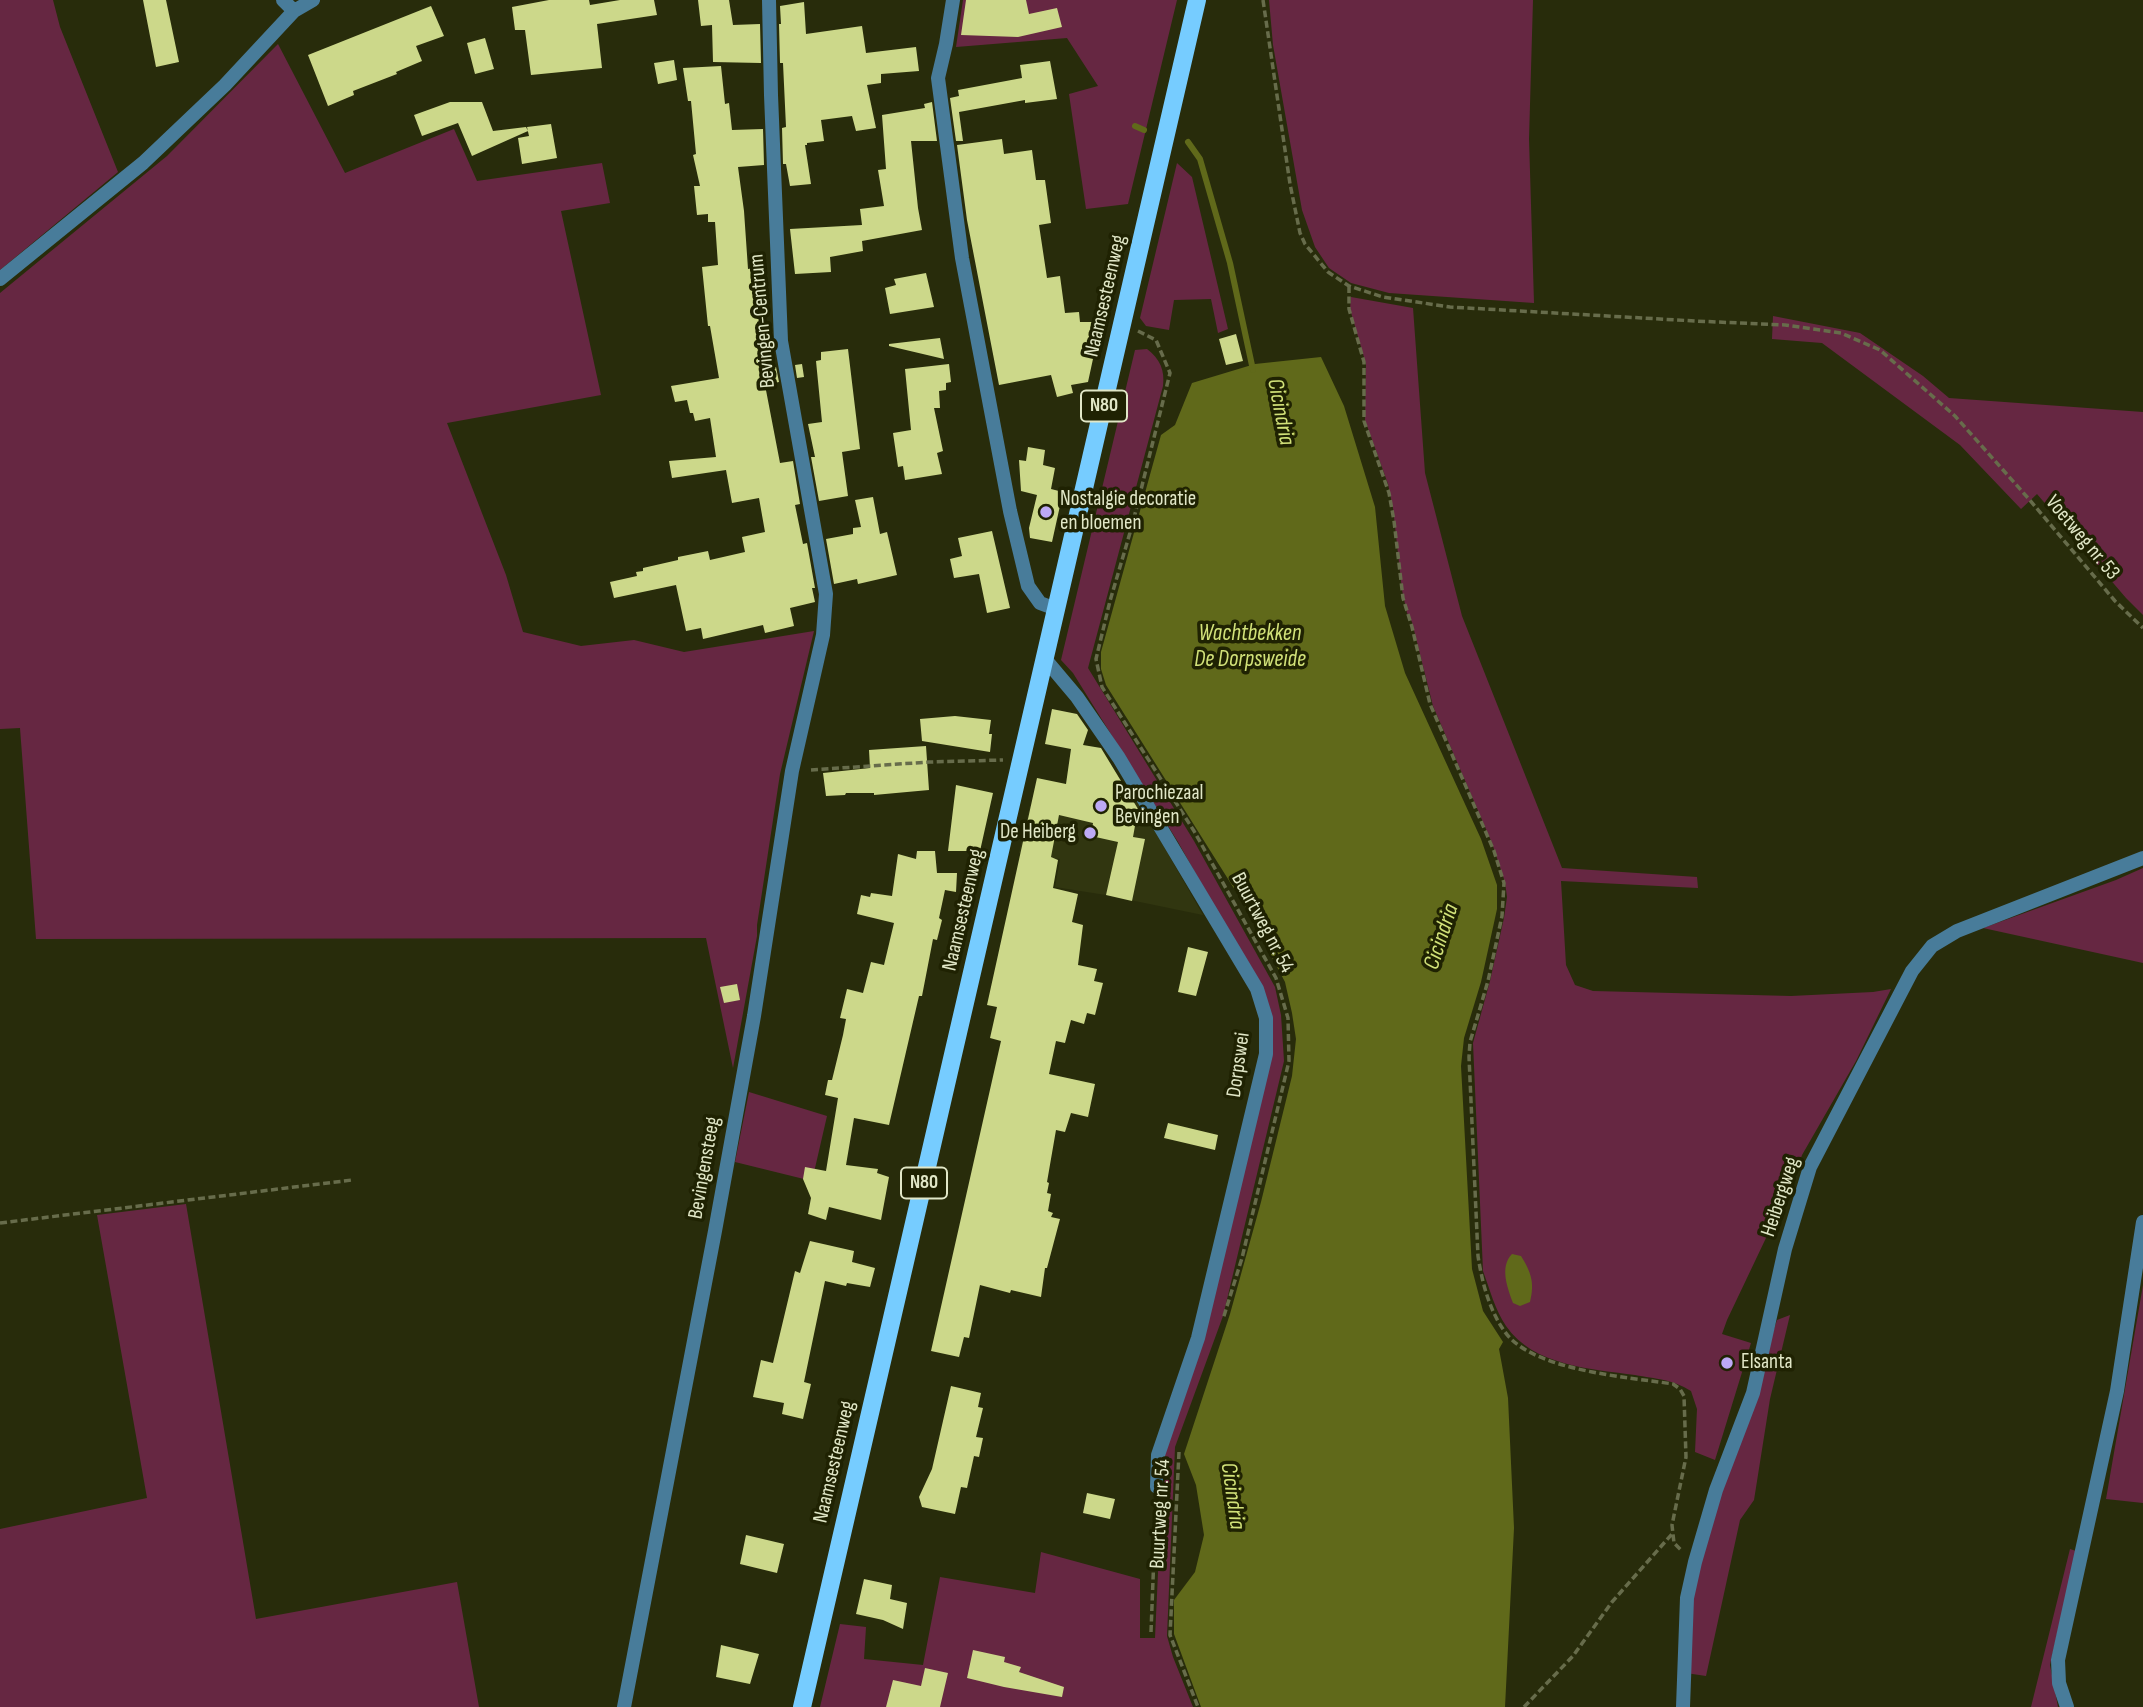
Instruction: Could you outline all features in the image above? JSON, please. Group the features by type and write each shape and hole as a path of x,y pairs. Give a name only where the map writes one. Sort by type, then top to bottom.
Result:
{"main road":[{"name":"Naamsesteenweg","path":"802,1707 1197,0"}],"street":[{"path":"0,279 143,163 225,85 289,5 313,0"},
{"name":"Bevingen-Centrum","path":"769,0 781,341 826,594 823,635"},
{"path":"953,0 938,78 962,258 1027,586 1041,603 1056,609"},
{"name":"Bevingensteeg","path":"624,1707 754,1016 792,771 823,635"},
{"name":"Dorpswei","path":"1045,659 1077,697 1119,758 1257,989 1266,1018 1266,1054 1255,1103 1198,1338 1158,1455 1157,1487"},
{"name":"Heibergweg","path":"1683,1707 1687,1598 1695,1562 1716,1490 1753,1393 1785,1249 1810,1167 1912,971 1932,946 1957,931 2143,858"},
{"path":"2067,1707 2059,1683 2058,1660 2117,1391 2143,1222"}],"path":[{"path":"1263,0 1287,171 1300,233 1305,244 1328,272 1349,286 1349,309 1364,362 1364,421 1389,493 1403,598 1430,704 1504,883 1503,916 1470,1042 1469,1057 1481,1278 1492,1309 1506,1333 1521,1348 1539,1357 1582,1370 1673,1384 1684,1396 1686,1457 1672,1534 1612,1602 1573,1656 1524,1707"},
{"name":"Voetweg nr. 53","path":"1349,286 1383,297 1450,307 1785,325 1841,333 1880,350 1955,416 2115,601 2143,628"},
{"name":"Buurtweg nr. 54","path":"1123,325 1156,340 1170,373 1096,659 1102,688 1194,831 1264,955 1276,978 1288,1018 1289,1061 1242,1258 1221,1323"},
{"path":"792,771 929,762 1022,760"},
{"path":"0,1223 352,1180"},
{"name":"Buurtweg nr. 54","path":"1183,1440 1179,1453 1170,1635 1198,1707"},
{"path":"1151,1632 1157,1487"}],"shaded area":[{"path":"0,0 53,0 60,27 118,172 0,270"},
{"path":"963,0 1177,0 1128,204 1086,209 1069,94 1098,86 1067,38 956,47"},
{"path":"1269,0 1533,0 1529,139 1534,303 1389,293 1351,283 1329,268 1315,247 1302,210 1273,45"},
{"path":"278,44 345,173 454,129 477,181 602,163 610,203 561,211 601,395 447,423 506,575 523,632 581,646 634,640 684,652 814,631 780,774 757,936 733,1068 706,938 36,939 20,728 0,729 0,293 167,156"},
{"path":"1177,163 1192,177 1228,329 1218,333 1211,299 1174,300 1169,330 1146,326 1140,318"},
{"path":"1351,297 1413,308 1425,473 1462,616 1562,868 1697,877 1698,888 1561,881 1566,965 1575,985 1593,991 1791,996 1891,989 1856,1061 1802,1155 1794,1179 1727,1320 1722,1334 1751,1343 1715,1460 1695,1452 1697,1409 1691,1391 1664,1380 1564,1363 1532,1350 1518,1339 1502,1320 1483,1271 1473,1043 1504,918 1507,897 1505,882 1492,843 1433,706 1412,622 1407,613 1388,484 1365,420 1366,364 1350,309"},
{"path":"1773,316 1860,333 1923,376 1949,398 2143,412 2143,615 2037,494 2021,509 1960,445 1822,343 1772,339"},
{"path":"1147,349 1161,365 1163,386 1088,668 1194,841 1275,987 1281,1015 1284,1061 1223,1316 1175,1447 1167,1636 1193,1707 820,1707 840,1624 866,1627 864,1659 923,1665 940,1577 1035,1593 1041,1552 1140,1579 1140,1638 1155,1638 1164,1443 1270,1059 1263,987 1178,842 1073,673 1061,660 1135,350"},
{"name":"De Heiberg","path":"1076,786 1136,798 1203,915 1055,887 1060,859 1019,853 1030,806 1065,812"},
{"path":"2143,868 2143,963 1983,928 2116,880"},
{"path":"749,1092 827,1116 812,1181 735,1162"},
{"path":"186,1204 256,1619 457,1582 479,1707 0,1707 0,1529 147,1498 97,1215"},
{"path":"2143,1285 2143,1503 2106,1499"},
{"path":"1790,1315 1770,1399 1754,1500 1740,1520 1706,1676 1686,1673 1691,1605 1705,1539 1777,1320"},
{"path":"2070,1549 2076,1551 2050,1665 2058,1707 2031,1707"}],"water":[{"name":"Wachtbekken De Dorpsweide","path":"1321,357 1344,406 1375,507 1385,606 1405,673 1481,839 1497,885 1497,909 1481,982 1464,1038 1461,1066 1472,1269 1483,1311 1503,1342 1499,1349 1508,1398 1514,1528 1505,1707 1201,1707 1174,1634 1174,1600 1195,1572 1204,1535 1196,1485 1184,1454 1230,1314 1261,1202 1292,1076 1296,1039 1285,982 1245,906 1106,685 1101,669 1101,652 1161,435 1175,425 1192,383 1255,364"},
{"path":"1512,1254 1521,1256 1532,1283 1530,1302 1520,1306 1513,1303 1505,1272"}],"building":[{"path":"143,0 166,0 179,62 156,67"},
{"path":"549,0 589,0 590,5 620,0 654,0 657,15 597,24 602,68 531,75 525,30 515,30 512,7"},
{"path":"698,0 729,0 733,25 760,24 761,63 713,62 712,25 701,26"},
{"path":"966,0 1026,0 1029,14 1057,8 1062,27 1018,37 961,35"},
{"path":"804,2 806,34 862,26 866,53 916,47 919,71 881,74 881,83 867,85 876,128 856,131 852,116 821,120 824,141 805,145 811,184 790,186 786,164 783,164 782,128 786,127 783,63 780,63 780,6"},
{"path":"431,6 444,36 416,46 422,61 353,91 354,95 328,106 308,55"},
{"path":"485,38 494,69 475,74 467,43"},
{"path":"674,60 677,80 658,84 654,63"},
{"path":"1050,61 1057,99 1025,103 1025,100 959,112 963,141 956,141 950,98 959,96 958,90 1022,78 1020,65"},
{"path":"721,66 725,104 729,103 732,130 763,129 764,165 738,167 748,269 761,267 762,289 756,290 761,320 757,322 765,369 776,367 779,382 765,385 780,463 793,461 800,504 795,505 803,544 807,543 815,602 790,608 794,626 765,633 763,625 703,639 701,628 686,631 676,585 614,598 610,582 637,576 636,572 643,571 643,568 678,560 678,557 708,551 710,560 745,552 742,537 765,532 759,498 732,503 726,470 672,478 669,461 716,457 710,418 695,421 687,400 675,402 671,386 719,378 708,326 702,267 718,265 715,222 708,222 708,214 697,215 694,186 700,186 693,155 696,154 691,101 688,101 683,68"},
{"path":"450,102 482,102 493,131 526,127 528,131 472,156 458,123 422,136 414,115"},
{"path":"932,102 937,141 911,141 922,230 862,241 863,251 830,257 831,272 795,274 790,229 862,225 860,209 884,206 878,170 886,169 882,115 925,108 924,104"},
{"path":"551,124 557,158 522,164 518,138 529,136 527,127"},
{"path":"1002,139 1004,154 1032,150 1036,180 1045,180 1051,223 1039,225 1047,278 1060,276 1065,313 1079,312 1080,322 1101,322 1088,382 1071,385 1073,393 1057,397 1051,375 999,385 967,220 957,145"},
{"path":"926,273 934,307 890,314 885,288 896,285 894,279"},
{"path":"1236,334 1243,361 1226,365 1219,339"},
{"path":"940,338 944,359 889,346 889,344"},
{"path":"848,349 860,449 842,452 848,496 819,501 811,457 815,457 808,424 822,422 816,361 821,360 821,352"},
{"path":"802,364 804,377 797,378 795,365"},
{"path":"949,364 951,382 946,383 946,390 939,391 940,408 934,408 943,451 937,453 942,474 905,480 903,466 898,467 893,433 911,430 905,369"},
{"name":"Nostalgie decoratie en bloemen","path":"1028,447 1045,450 1043,465 1055,468 1051,489 1063,492 1052,542 1030,538 1029,528 1037,495 1021,491 1019,460 1026,461"},
{"path":"873,497 880,534 887,532 897,575 858,584 857,579 834,584 826,539 853,534 853,528 861,527 855,500"},
{"path":"992,531 1010,608 987,613 979,574 954,578 950,559 962,556 958,538"},
{"path":"1052,709 1077,714 1088,730 1083,745 1101,748 1138,809 1133,837 1145,839 1132,901 1106,895 1118,842 1091,836 1093,823 1059,815 1051,857 1058,860 1053,888 1078,894 1072,922 1083,925 1078,965 1097,969 1094,981 1103,983 1095,1015 1087,1013 1084,1024 1071,1020 1065,1043 1056,1041 1049,1074 1095,1084 1088,1117 1071,1113 1065,1132 1056,1130 1047,1193 1051,1194 1048,1211 1053,1213 1051,1217 1060,1219 1045,1268 1041,1297 980,1285 969,1338 964,1337 959,1357 931,1351 1001,1041 990,1038 997,1007 987,1005 1037,778 1066,784 1071,749 1045,744"},
{"path":"955,716 991,720 990,752 922,741 920,719"},
{"path":"926,746 929,790 826,796 823,773 870,768 869,750"},
{"path":"956,785 993,793 980,851 948,851"},
{"path":"917,851 935,851 937,873 957,873 956,892 945,890 939,918 942,920 937,940 933,939 922,996 919,996 889,1125 854,1118 846,1165 878,1169 877,1173 889,1177 881,1220 829,1207 826,1220 808,1214 811,1198 803,1179 805,1167 826,1171 838,1098 825,1095 828,1080 832,1080 843,1035 846,1019 840,1018 847,989 863,993 871,962 884,965 894,923 857,914 861,895 870,897 871,893 892,896 898,854 916,859"},
{"path":"1188,947 1208,952 1196,996 1178,992"},
{"path":"737,984 740,1000 724,1003 720,987"},
{"path":"1168,1123 1218,1135 1215,1150 1164,1138"},
{"path":"810,1241 854,1251 852,1262 875,1268 870,1287 847,1283 846,1286 825,1281 804,1382 811,1384 803,1419 782,1414 784,1403 753,1397 761,1360 773,1363 795,1271 800,1273"},
{"path":"951,1386 981,1393 978,1407 983,1408 976,1437 983,1438 979,1457 974,1456 967,1488 961,1487 955,1514 922,1507 919,1497 932,1469"},
{"path":"1087,1493 1115,1499 1110,1519 1083,1513"},
{"path":"746,1535 784,1544 777,1573 740,1564"},
{"path":"864,1579 892,1585 890,1599 907,1603 903,1629 883,1620 856,1614"},
{"path":"721,1645 759,1654 750,1684 716,1677"},
{"path":"973,1650 1005,1657 1004,1662 1021,1667 1019,1672 1064,1687 1062,1697 967,1678"},
{"path":"925,1668 948,1673 940,1707 886,1707 893,1680 921,1686"}],"waterway":[{"name":"Cicindria","path":"1135,126 1144,130"},
{"name":"Cicindria","path":"1188,142 1200,159 1230,263 1253,370"}],"place":[{"name":"Nostalgie decoratie en bloemen","path":"1046,512"},
{"name":"Parochiezaal Bevingen","path":"1101,806"},
{"name":"De Heiberg","path":"1090,833"},
{"name":"Elsanta","path":"1727,1363"}]}
